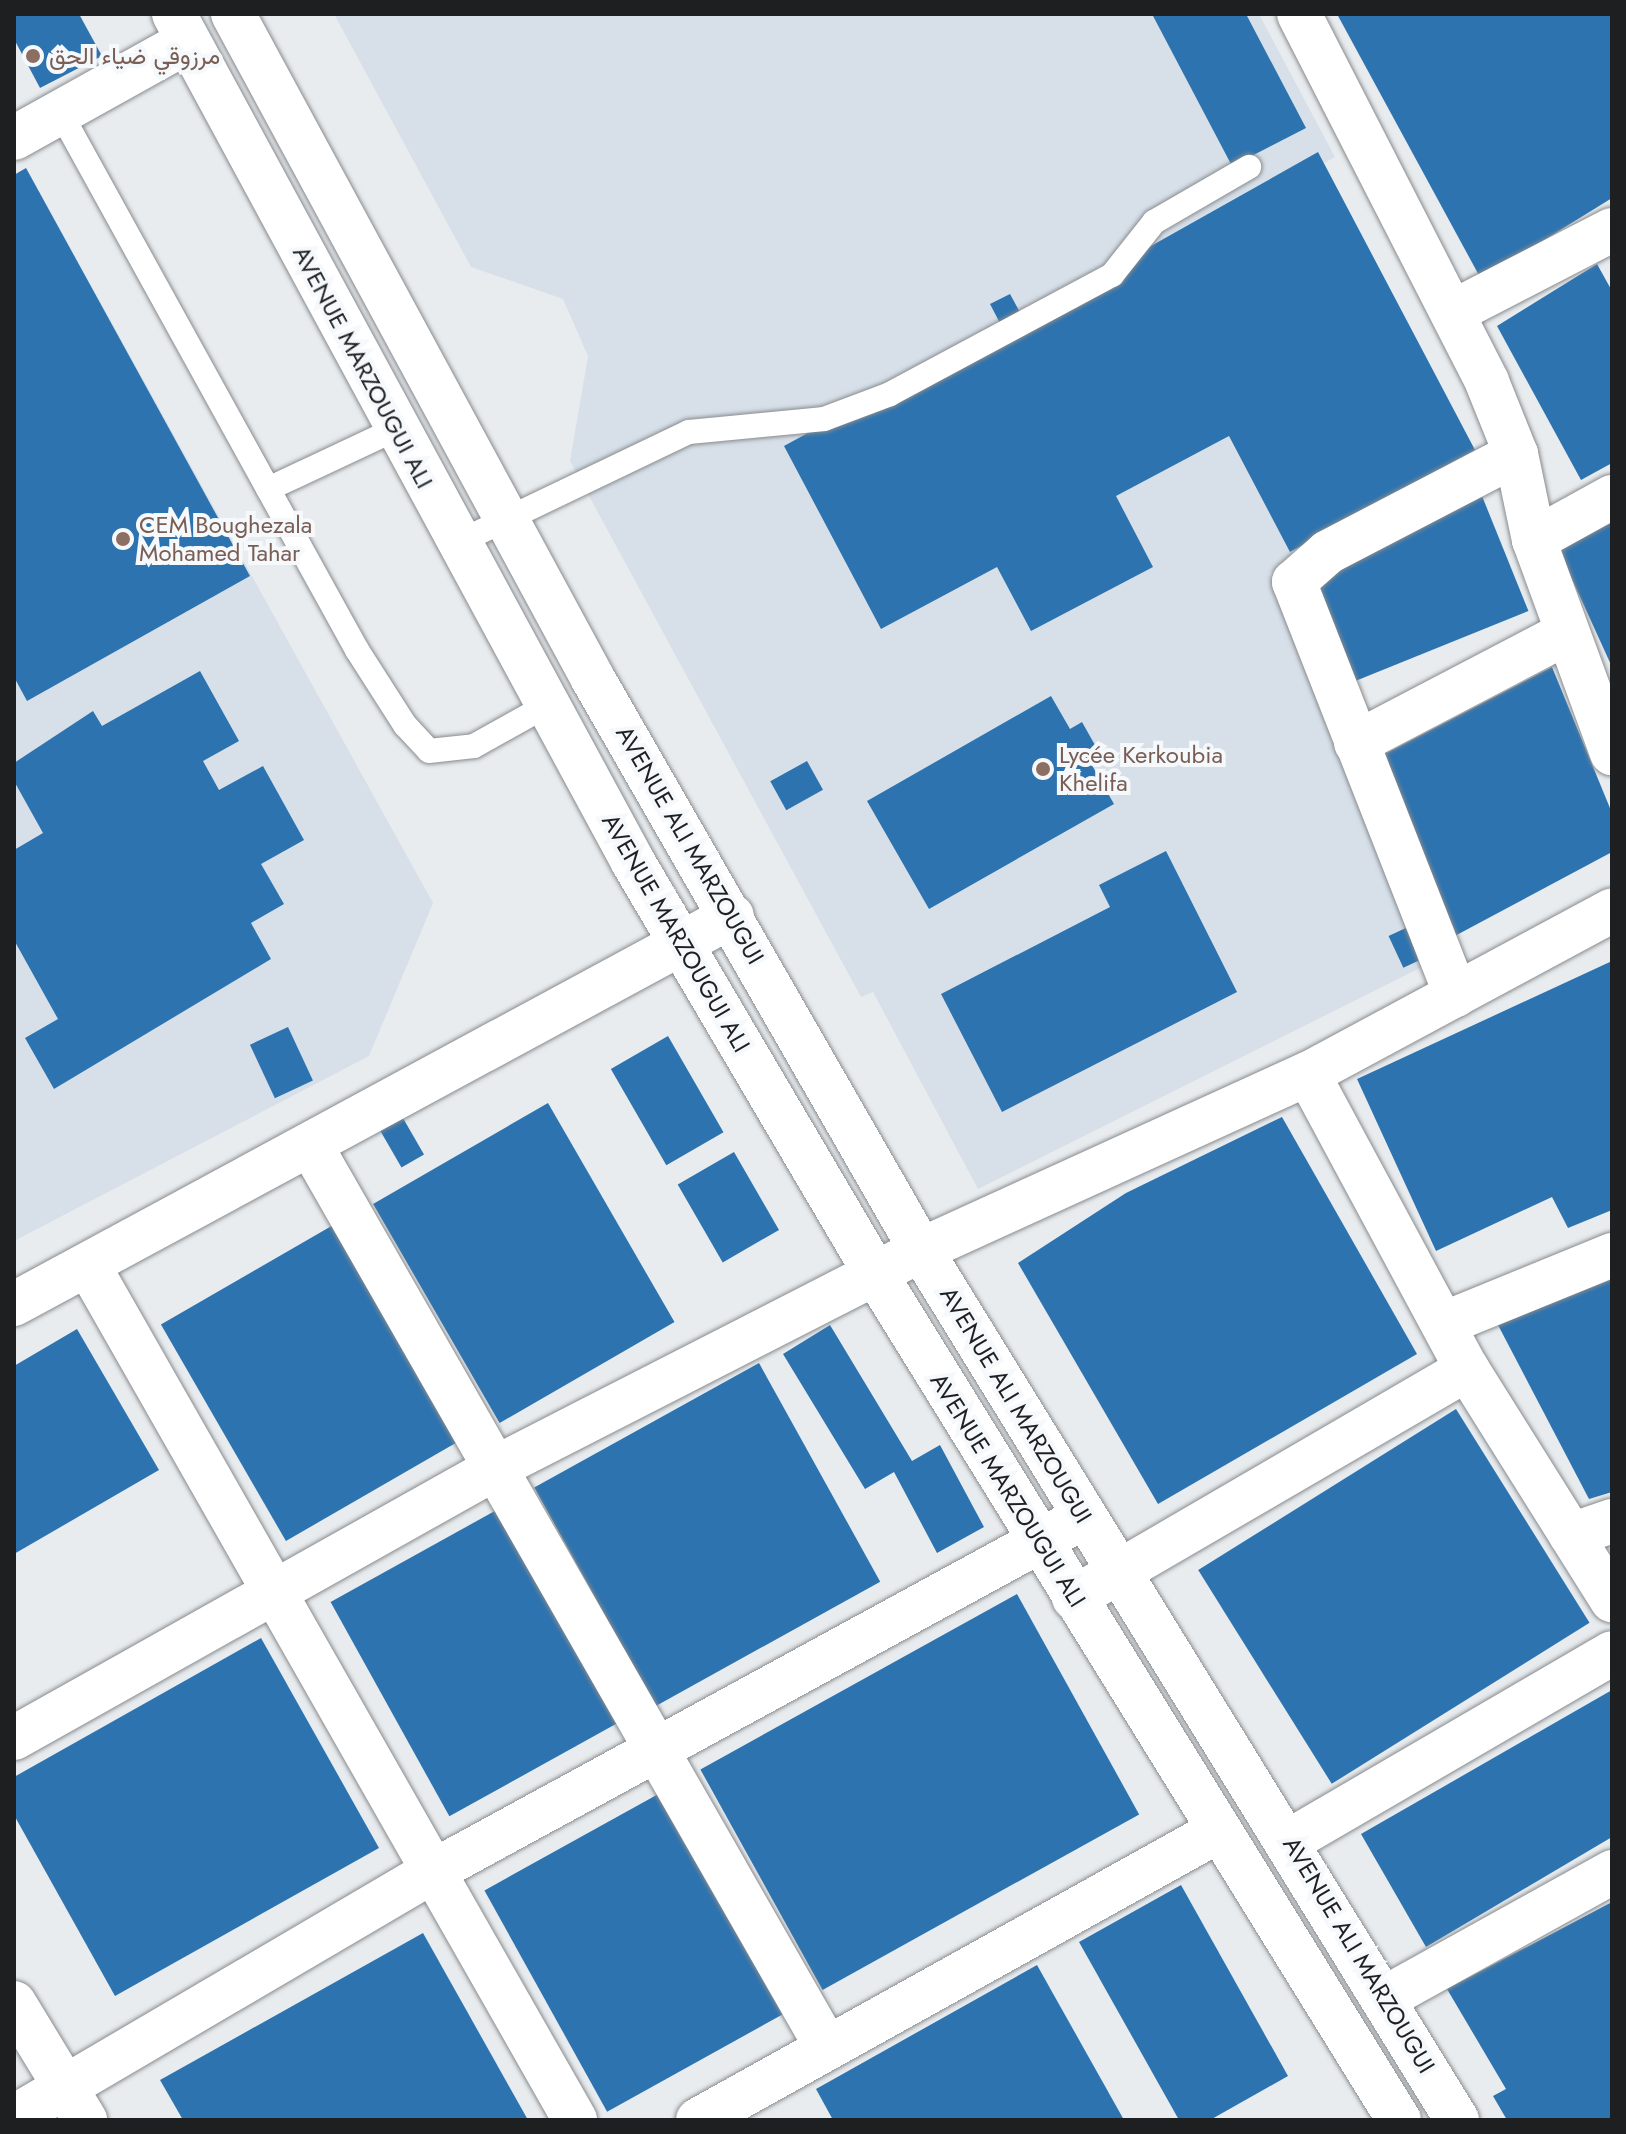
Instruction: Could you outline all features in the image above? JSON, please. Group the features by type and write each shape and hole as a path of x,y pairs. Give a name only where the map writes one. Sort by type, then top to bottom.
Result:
{"street":[{"path":"233,14 505,516"},
{"path":"1299,14 1453,312 1516,454 1534,540 1612,753"},
{"path":"14,138 60,112 181,28"},
{"name":"AVENUE MARZOUGUI ALI","path":"181,28 544,707 875,1273 1218,1831"},
{"path":"1453,312 1611,231"},
{"path":"1456,995 1294,582 1328,552 1516,454"},
{"path":"1534,540 1612,497"},
{"name":"AVENUE ALI MARZOUGUI","path":"505,516 593,679 732,916 921,1250 1119,1575 1291,1840 1457,2120"},
{"path":"1356,743 1566,633"},
{"path":"14,1738 277,1595 499,1466 921,1250 1308,1074 1612,910"},
{"path":"14,1304 732,916"},
{"path":"1308,1074 1467,1369 1612,1600"},
{"path":"311,1146 499,1466 826,2046"},
{"path":"1443,1324 1612,1255"},
{"path":"88,1265 575,2120"},
{"path":"1074,1598 1119,1575 1467,1369"},
{"path":"14,2117 75,2104 432,1872 661,1752 1084,1517"},
{"path":"1571,1535 1612,1521"},
{"path":"1291,1840 1612,1653"},
{"path":"698,2120 826,2046 1218,1831 1399,2120"},
{"path":"1385,1998 1612,1872"},
{"path":"14,2003 75,2104"}],"lane":[{"path":"60,112 357,650 429,751 474,746 544,707"},
{"path":"457,543 505,516 689,432 824,419 890,394 1112,275 1154,222 1249,167"},
{"path":"268,489 396,429"}],"shaded area":[{"name":"Lycée Kerkoubia Khelifa","path":"334,14 1259,14 1335,157 1140,264 1300,550 1269,574 1426,965 978,1189 873,992 861,997 570,461 588,356 563,299 471,267"},
{"name":"CEM Boughezala Mohamed Tahar","path":"26,168 433,903 369,1056 14,1241 14,176"}],"building":[{"path":"14,14 79,14 102,56 40,88 14,39"},
{"path":"1152,14 1246,14 1306,128 1232,166"},
{"path":"1337,14 1612,14 1612,198 1481,279"},
{"path":"1318,152 1475,450 1290,552 1229,436 1116,496 1153,567 1031,631 997,567 881,629 784,446 1002,327 990,304 1010,294 1023,318"},
{"path":"26,168 250,576 27,701 14,677 14,175"},
{"path":"1597,264 1612,291 1612,463 1581,480 1497,326"},
{"path":"1482,496 1528,611 1349,684 1302,569"},
{"path":"1612,521 1612,667 1556,544"},
{"path":"1552,667 1612,813 1612,852 1451,938 1379,757"},
{"path":"200,671 239,741 203,761 219,790 263,766 304,840 261,864 284,904 251,923 271,959 54,1089 25,1038 58,1019 14,940 14,850 43,833 14,781 14,763 93,711 102,726"},
{"path":"1051,696 1070,729 1082,722 1100,754 1089,760 1114,804 929,909 867,801"},
{"path":"807,761 823,790 786,810 770,781"},
{"path":"1166,851 1237,992 1002,1112 941,994 1110,907 1099,885"},
{"path":"1423,920 1438,952 1403,968 1389,936"},
{"path":"1612,961 1612,1210 1568,1228 1552,1197 1436,1251 1357,1079"},
{"path":"288,1027 313,1080 275,1098 250,1045"},
{"path":"668,1036 724,1132 666,1165 611,1069"},
{"path":"548,1103 675,1322 500,1423 373,1204"},
{"path":"396,1106 424,1154 401,1167 373,1119"},
{"path":"1282,1117 1417,1354 1158,1504 1018,1263 1126,1193"},
{"path":"734,1152 779,1230 723,1262 678,1184"},
{"path":"335,1224 460,1441 286,1541 161,1324"},
{"path":"1612,1279 1612,1492 1589,1499 1498,1325"},
{"path":"830,1325 912,1461 940,1445 984,1527 937,1553 894,1472 865,1489 783,1354"},
{"path":"77,1329 159,1470 14,1554 14,1366"},
{"path":"759,1363 880,1582 655,1706 534,1488"},
{"path":"1456,1409 1590,1623 1332,1784 1198,1570"},
{"path":"502,1507 621,1721 449,1816 331,1602"},
{"path":"1017,1594 1139,1814 823,1990 700,1770"},
{"path":"261,1638 379,1848 115,1996 14,1815 14,1777"},
{"path":"1612,1690 1612,1837 1426,1947 1361,1834"},
{"path":"662,1792 785,2013 607,2112 484,1890"},
{"path":"1181,1885 1288,2076 1210,2120 1179,2120 1079,1942"},
{"path":"1612,1902 1612,2120 1507,2120 1493,2096 1506,2089 1447,1989"},
{"path":"423,1933 528,2120 183,2120 160,2080"},
{"path":"1037,1965 1124,2120 833,2120 816,2089"}],"place":[{"name":"مرزوقي ضياء الحق","path":"33,56"},
{"name":"CEM Boughezala Mohamed Tahar","path":"123,539"},
{"name":"Lycée Kerkoubia Khelifa","path":"1043,769"}]}
